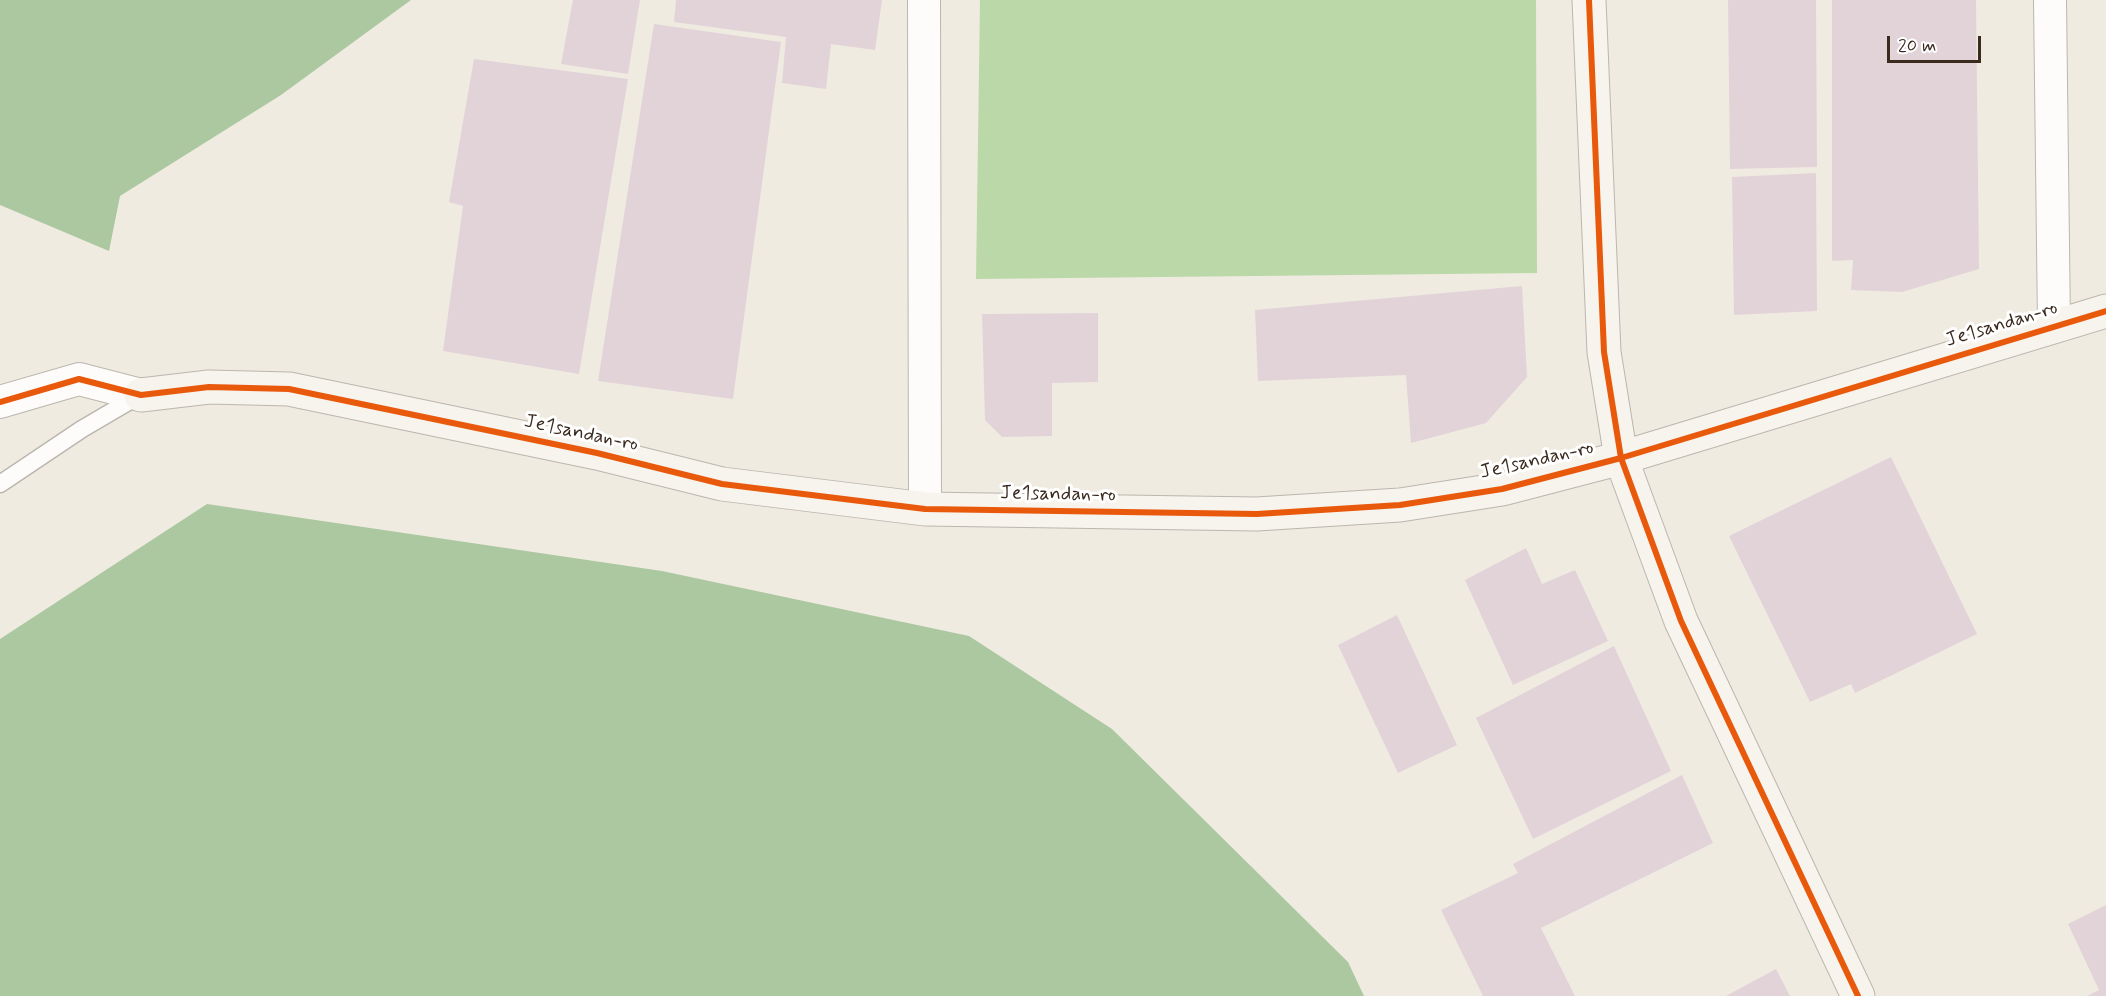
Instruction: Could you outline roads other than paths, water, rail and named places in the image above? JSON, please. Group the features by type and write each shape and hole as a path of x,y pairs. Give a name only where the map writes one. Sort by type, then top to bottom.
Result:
{"street":[{"path":"924,0 925,509"},
{"path":"1589,0 1604,352 1621,458 1681,621 1858,996"},
{"path":"2050,0 2054,326"},
{"name":"Je1sandan-ro","path":"0,402 79,379 141,395 209,387 289,389 597,453 722,484 925,509 1190,515 1400,505 1502,489 1621,458 2106,311"}],"lane":[{"path":"0,484 82,429 141,395"}]}
